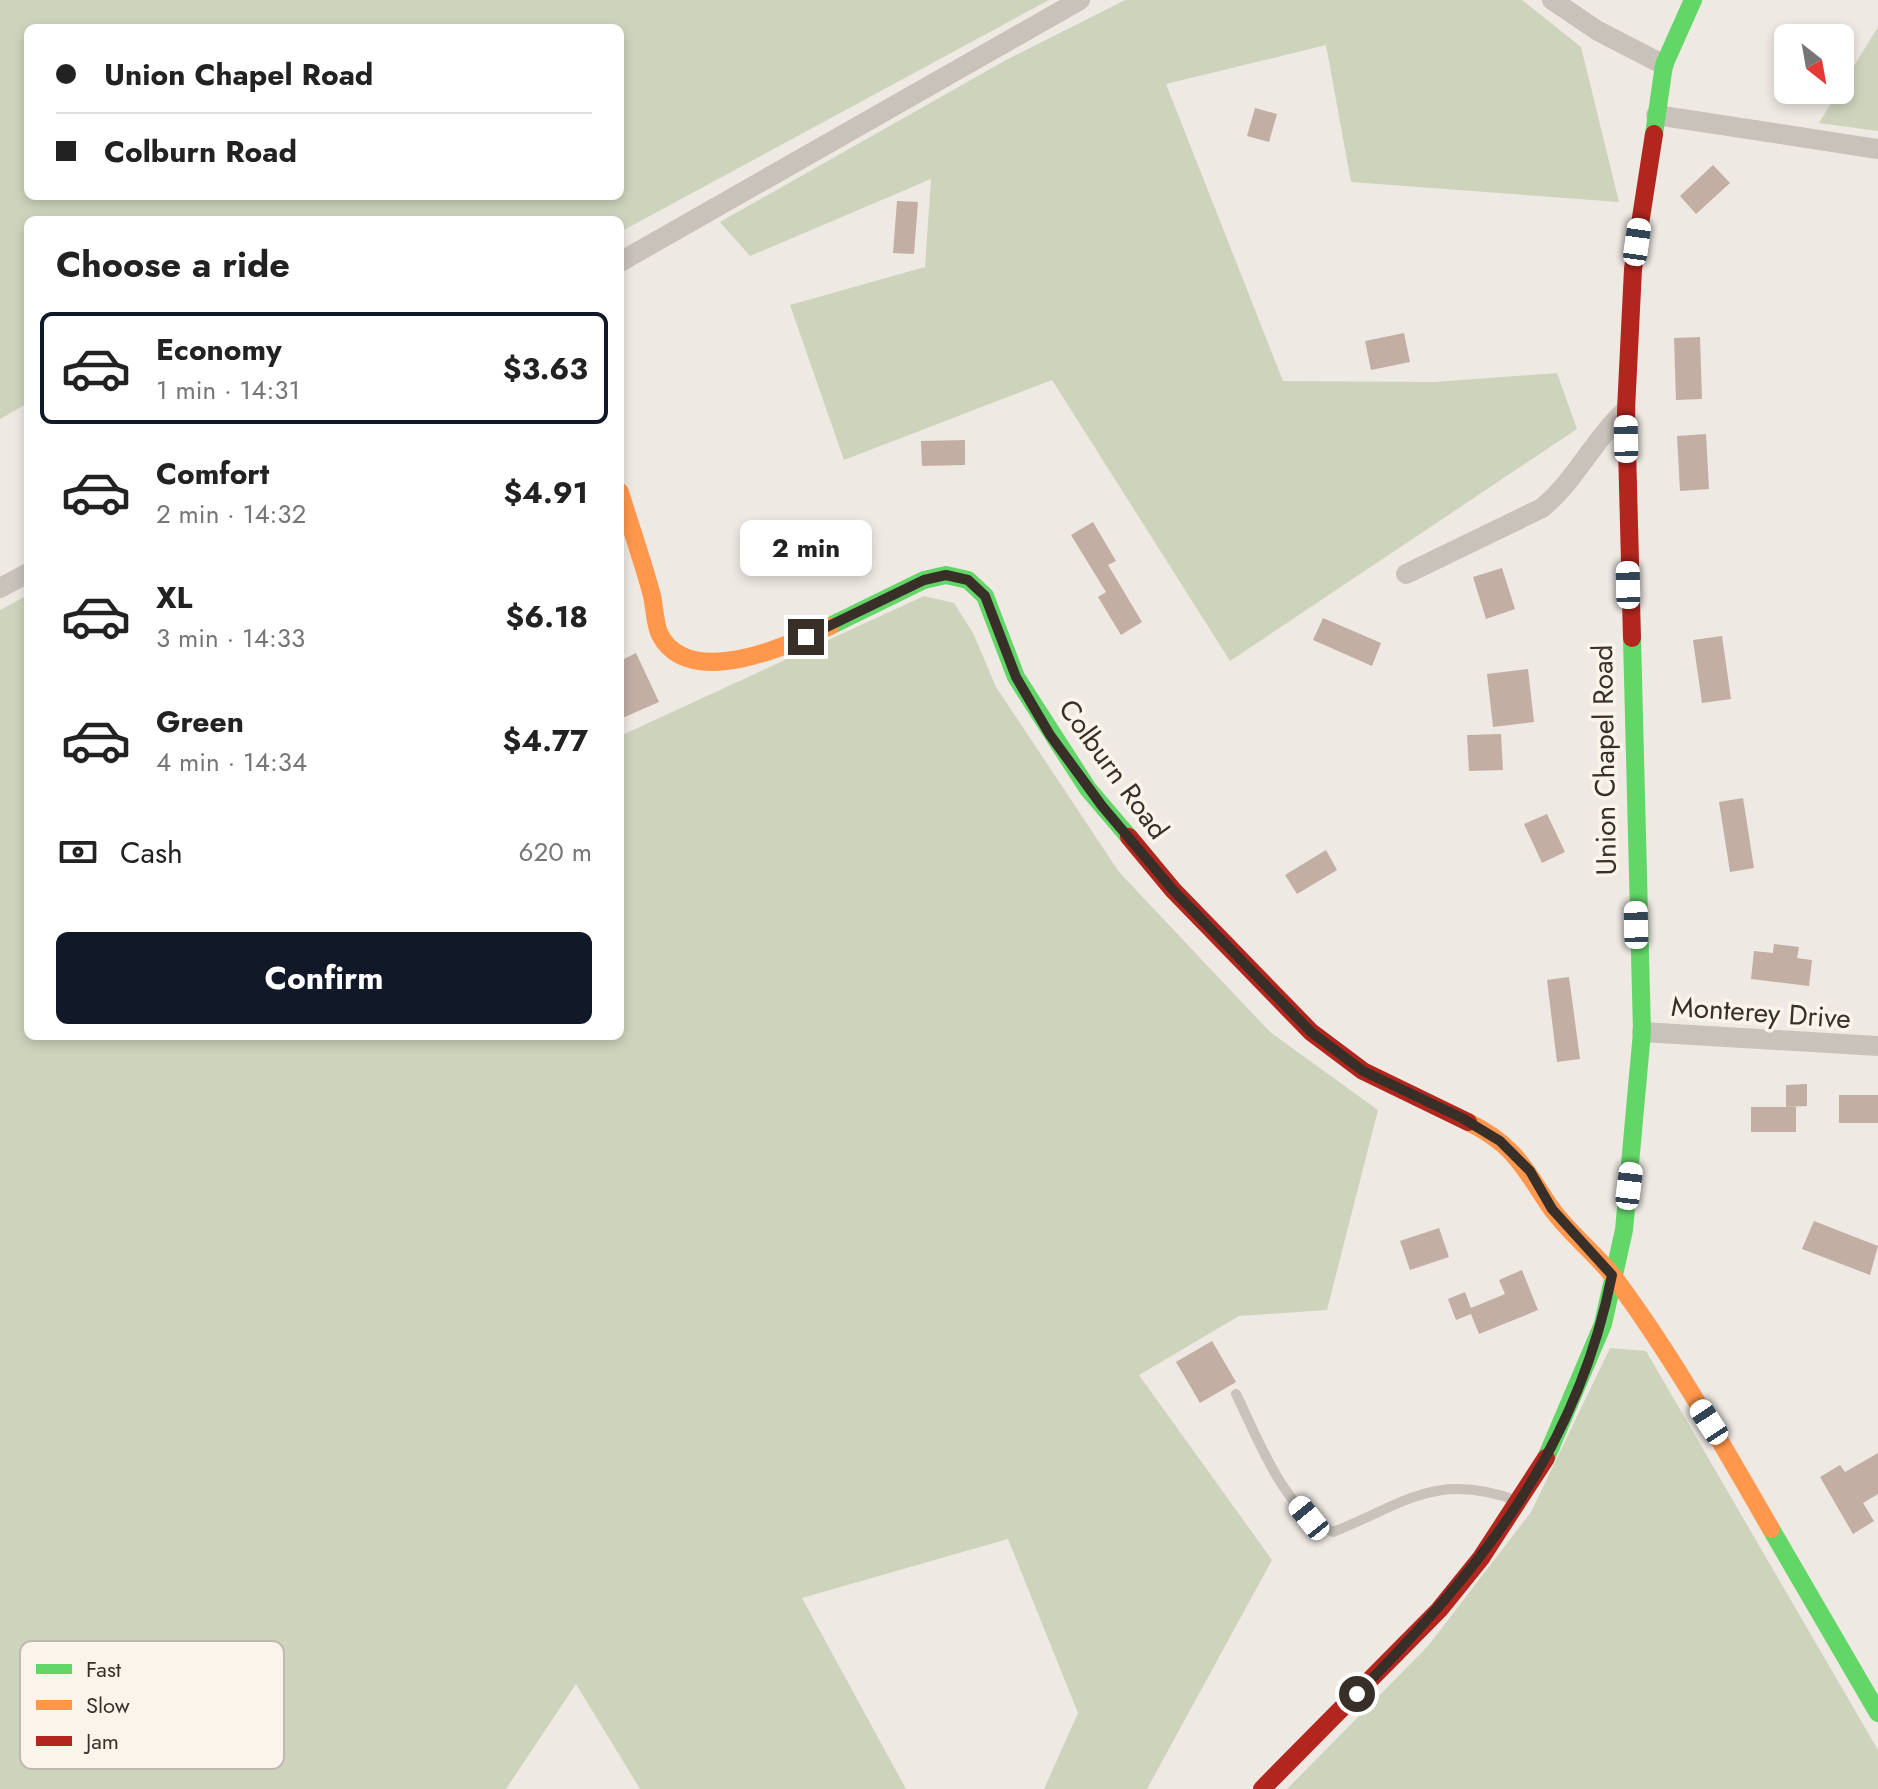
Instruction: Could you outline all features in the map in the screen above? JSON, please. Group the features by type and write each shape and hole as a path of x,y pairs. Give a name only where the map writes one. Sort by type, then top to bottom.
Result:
{"street":[{"path":"624,260 1080,0"},
{"path":"1552,0 1598,31 1664,65"},
{"name":"Union Chapel Road","path":"1262,1789 1439,1610 1520,1501 1554,1446 1603,1324 1624,1230 1642,1032 1626,410 1633,269 1664,65 1693,0"},
{"path":"1656,115 1878,149"},
{"path":"1406,574 1542,508 1559,494 1602,432 1626,410"},
{"name":"Colburn Road","path":"624,505 652,595 660,635 678,653 699,660 722,663 785,648 924,580 946,575 968,580 985,596 1016,677 1050,735 1104,810 1173,890 1321,1040 1363,1071 1462,1118 1500,1141 1530,1171 1552,1209 1612,1275 1709,1422 1878,1713"},
{"path":"0,588 24,575"},
{"name":"Monterey Drive","path":"1642,1032 1878,1046"}],"lane":[{"path":"1236,1394 1290,1495 1309,1518 1333,1532 1376,1510 1434,1491 1476,1488 1520,1501"}],"green space":[{"path":"0,0 1049,0 624,230 624,216 24,216 24,405 0,419"},
{"path":"1125,0 1522,0 1581,47 1619,202 1351,182 1326,45 1166,84 1283,381 1434,382 1557,373 1577,429 1230,661 1052,380 844,460 790,305 925,267 931,179 750,256 720,222 1006,60"},
{"path":"1878,27 1878,131 1819,123 1831,104 1854,104 1854,66"},
{"path":"924,596 954,603 973,633 996,687 1119,872 1270,1032 1378,1110 1327,1310 1239,1316 1139,1375 1272,1560 1147,1789 1044,1789 1078,1713 1008,1539 802,1598 906,1789 640,1789 576,1684 506,1789 0,1789 0,610 24,597 24,1040 624,1040 624,734"},
{"path":"1610,1348 1646,1351 1878,1750 1878,1789 1287,1789 1428,1646 1531,1512"}],"building":[{"path":"1255,108 1277,114 1269,142 1247,136"},
{"path":"1713,165 1730,183 1696,214 1680,196"},
{"path":"897,201 918,202 914,254 893,253"},
{"path":"1404,333 1410,362 1371,370 1365,341"},
{"path":"1700,337 1702,399 1676,400 1674,338"},
{"path":"1706,434 1709,489 1680,491 1677,436"},
{"path":"965,440 965,465 922,466 921,441"},
{"path":"1093,522 1116,561 1108,565 1142,622 1121,635 1098,597 1106,592 1071,535"},
{"path":"1502,568 1515,609 1486,619 1473,577"},
{"path":"1323,618 1381,643 1372,666 1313,640"},
{"path":"1722,636 1731,699 1702,703 1693,640"},
{"path":"636,653 659,702 624,717 624,659"},
{"path":"1528,669 1534,722 1493,727 1487,674"},
{"path":"1501,734 1503,770 1469,771 1467,735"},
{"path":"1743,798 1754,868 1730,872 1719,802"},
{"path":"1547,814 1565,852 1542,863 1524,824"},
{"path":"1326,850 1337,870 1297,894 1285,875"},
{"path":"1774,944 1799,947 1797,958 1812,960 1809,986 1751,979 1754,951 1773,953"},
{"path":"1569,977 1580,1059 1557,1062 1547,980"},
{"path":"1807,1084 1807,1106 1786,1107 1786,1085"},
{"path":"1839,1095 1878,1095 1878,1123 1839,1123"},
{"path":"1751,1107 1796,1107 1796,1132 1751,1132"},
{"path":"1814,1221 1878,1246 1870,1275 1802,1249"},
{"path":"1439,1228 1449,1257 1410,1270 1400,1241"},
{"path":"1522,1270 1538,1310 1479,1334 1471,1314 1456,1320 1448,1299 1465,1292 1471,1308 1505,1294 1499,1280"},
{"path":"1212,1341 1236,1382 1200,1403 1176,1362"},
{"path":"1878,1453 1878,1494 1863,1503 1874,1521 1853,1534 1820,1477 1840,1465 1845,1472"}],"traffic: fast":[{"path":"1654,134 1664,65 1693,0"},
{"path":"830,626 924,580 946,575 968,580 985,596 1016,677 1088,789 1129,837"},
{"path":"1546,1458 1603,1324 1624,1230 1642,1032 1632,638"},
{"path":"1771,1529 1878,1713"}],"traffic: slow":[{"path":"624,505 651,592 658,630 674,651 694,660 716,662 741,659 767,652 830,626"},
{"path":"1468,1122 1508,1149 1558,1217 1613,1276 1676,1368 1771,1529"}],"traffic: jam":[{"path":"1632,638 1626,410 1633,269 1654,134"},
{"path":"1129,837 1173,890 1311,1032 1363,1071 1468,1122"},
{"path":"1262,1789 1439,1610 1481,1558 1546,1458"}],"route":[{"path":"806,637 924,580 946,575 968,580 985,596 1016,677 1050,735 1129,841 1173,890 1311,1032 1363,1071 1481,1128 1516,1155 1530,1171 1552,1209 1612,1275 1603,1324 1573,1405 1531,1486 1481,1558 1439,1610 1357,1694"}]}
